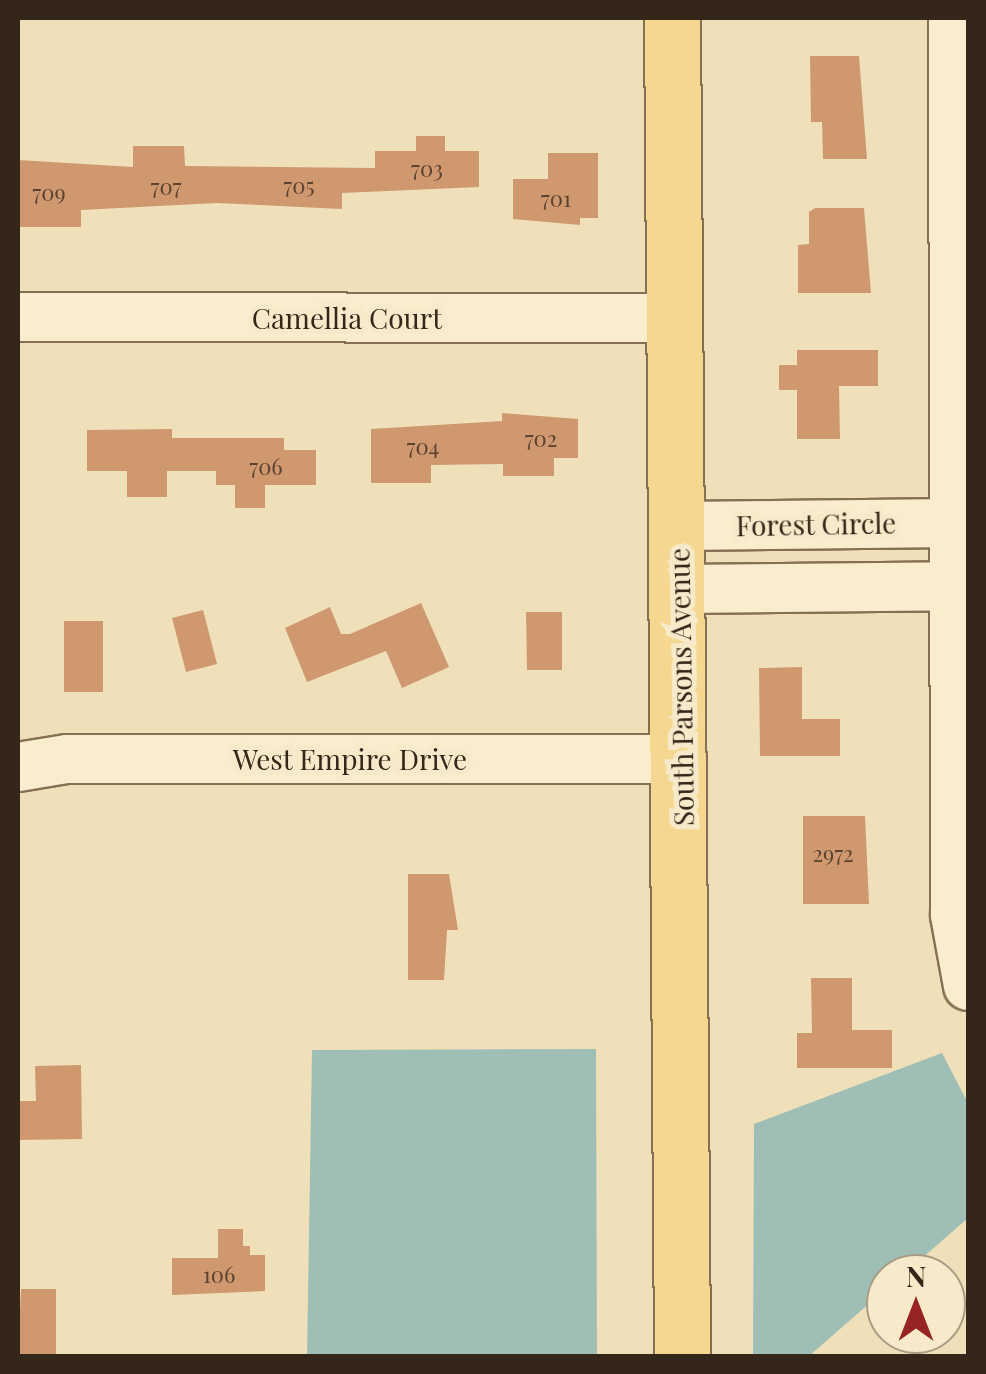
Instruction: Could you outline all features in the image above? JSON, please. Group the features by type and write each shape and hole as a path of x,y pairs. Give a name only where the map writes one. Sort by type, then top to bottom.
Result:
{"main road":[{"name":"South Parsons Avenue","path":"672,18 682,759 682,1356"}],"street":[{"path":"953,18 955,915 968,986"},
{"name":"Camellia Court","path":"18,318 676,318"},
{"name":"Forest Circle","path":"679,526 954,523"},
{"path":"680,589 954,586"},
{"name":"West Empire Drive","path":"18,767 66,759 682,759"}],"water":[{"path":"596,1049 597,1356 307,1356 312,1050"},
{"path":"942,1053 968,1103 968,1218 927,1254 866,1254 866,1306 809,1356 753,1356 754,1124"}],"building":[{"path":"810,56 859,56 867,159 823,159 822,122 811,122"},
{"path":"416,136 445,136 445,151 479,151 479,187 342,193 342,209 217,203 81,210 81,227 18,227 18,160 133,167 133,146 184,146 185,166 375,168 375,151 416,151"},
{"path":"548,153 598,153 598,218 580,218 580,225 513,219 513,179 548,179"},
{"path":"815,208 864,208 871,293 798,293 798,245 809,244 809,212"},
{"path":"797,350 878,350 878,386 839,386 840,439 797,439 797,390 779,390 779,365 797,365"},
{"path":"502,413 578,419 578,458 554,458 554,476 503,476 503,464 431,465 431,483 371,483 371,429 502,421"},
{"path":"172,429 172,438 284,438 284,450 316,450 316,485 265,485 265,508 235,508 235,485 216,485 216,471 167,471 167,497 127,497 127,471 87,471 87,430"},
{"path":"421,603 449,667 402,688 386,651 307,682 285,628 330,607 341,634 350,634"},
{"path":"203,610 217,664 186,672 172,618"},
{"path":"526,612 562,612 562,670 527,670"},
{"path":"64,621 103,621 103,692 64,692"},
{"path":"802,667 802,719 840,719 840,756 760,756 759,668"},
{"path":"803,816 865,816 869,904 803,904"},
{"path":"408,874 449,874 458,930 447,930 444,980 408,980"},
{"path":"811,978 852,978 852,1030 892,1030 892,1068 797,1068 797,1033 812,1033"},
{"path":"81,1065 82,1139 18,1140 18,1101 36,1101 35,1066"},
{"path":"218,1229 243,1229 243,1246 250,1246 250,1255 265,1255 265,1291 172,1295 172,1258 218,1258"},
{"path":"21,1289 56,1289 56,1356 18,1356"}]}
